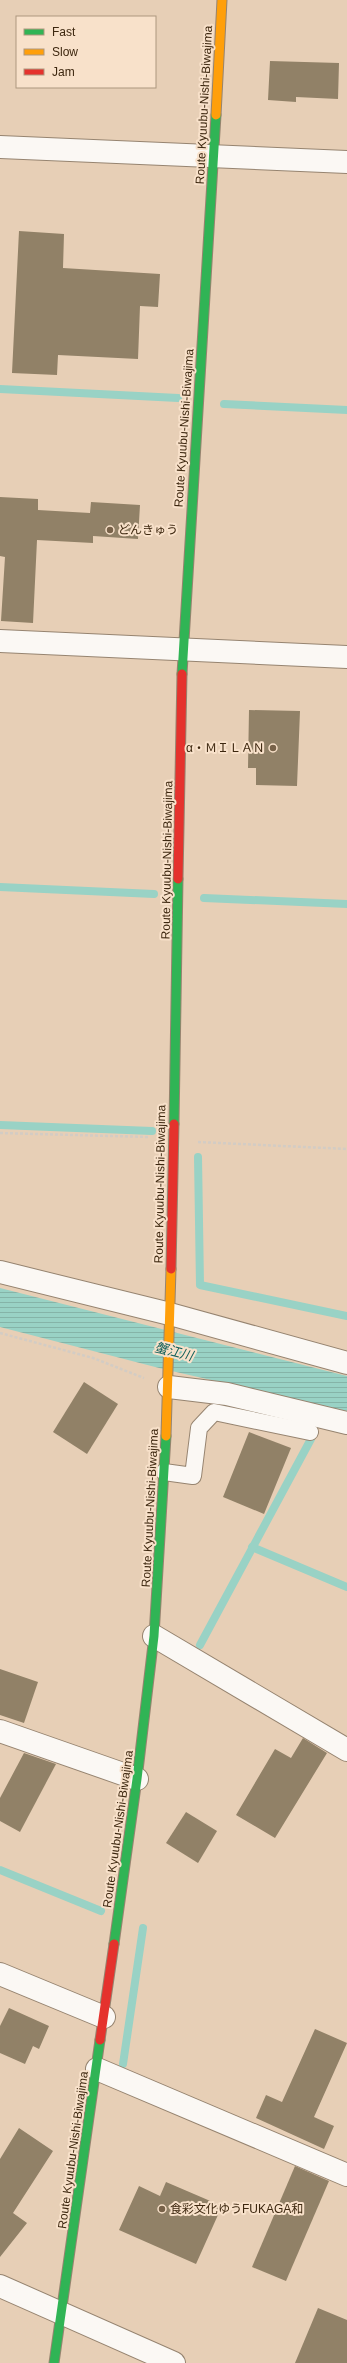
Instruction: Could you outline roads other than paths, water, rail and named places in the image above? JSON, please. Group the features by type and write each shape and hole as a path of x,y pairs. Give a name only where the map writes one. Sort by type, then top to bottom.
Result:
{"main road":[{"name":"Route Kyuubu-Nishi-Biwajima","path":"54,2363 138,1779 154,1636 169,1388 182,649 214,156 222,0"}],"street":[{"path":"0,147 347,162"},
{"path":"0,641 347,657"},
{"path":"0,1272 170,1314 347,1363"},
{"path":"169,1388 227,1394 347,1423"},
{"path":"154,1636 347,1750"},
{"path":"0,1731 138,1779"},
{"path":"1,1975 104,2017"},
{"path":"97,2069 347,2175"},
{"path":"0,2286 174,2363"}],"lane":[{"path":"164,1472 193,1476 199,1428 214,1412 310,1432"}],"water":[{"name":"蟹江川","path":"0,1288 347,1376 347,1411 163,1369 0,1327"}],"waterway":[{"path":"0,389 178,398"},
{"path":"224,404 347,410"},
{"path":"0,887 154,894"},
{"path":"204,898 347,904"},
{"path":"0,1125 152,1131"},
{"path":"198,1157 200,1285 347,1316"},
{"path":"200,1645 311,1439"},
{"path":"252,1547 347,1587"},
{"path":"0,1870 101,1911"},
{"path":"123,2064 143,1928"}],"place":[{"name":"どんきゅう","path":"110,530"},
{"name":"α・ＭＩＬＡＮ","path":"273,748"},
{"name":"食彩文化ゆうFUKAGA和","path":"162,2209"}]}
